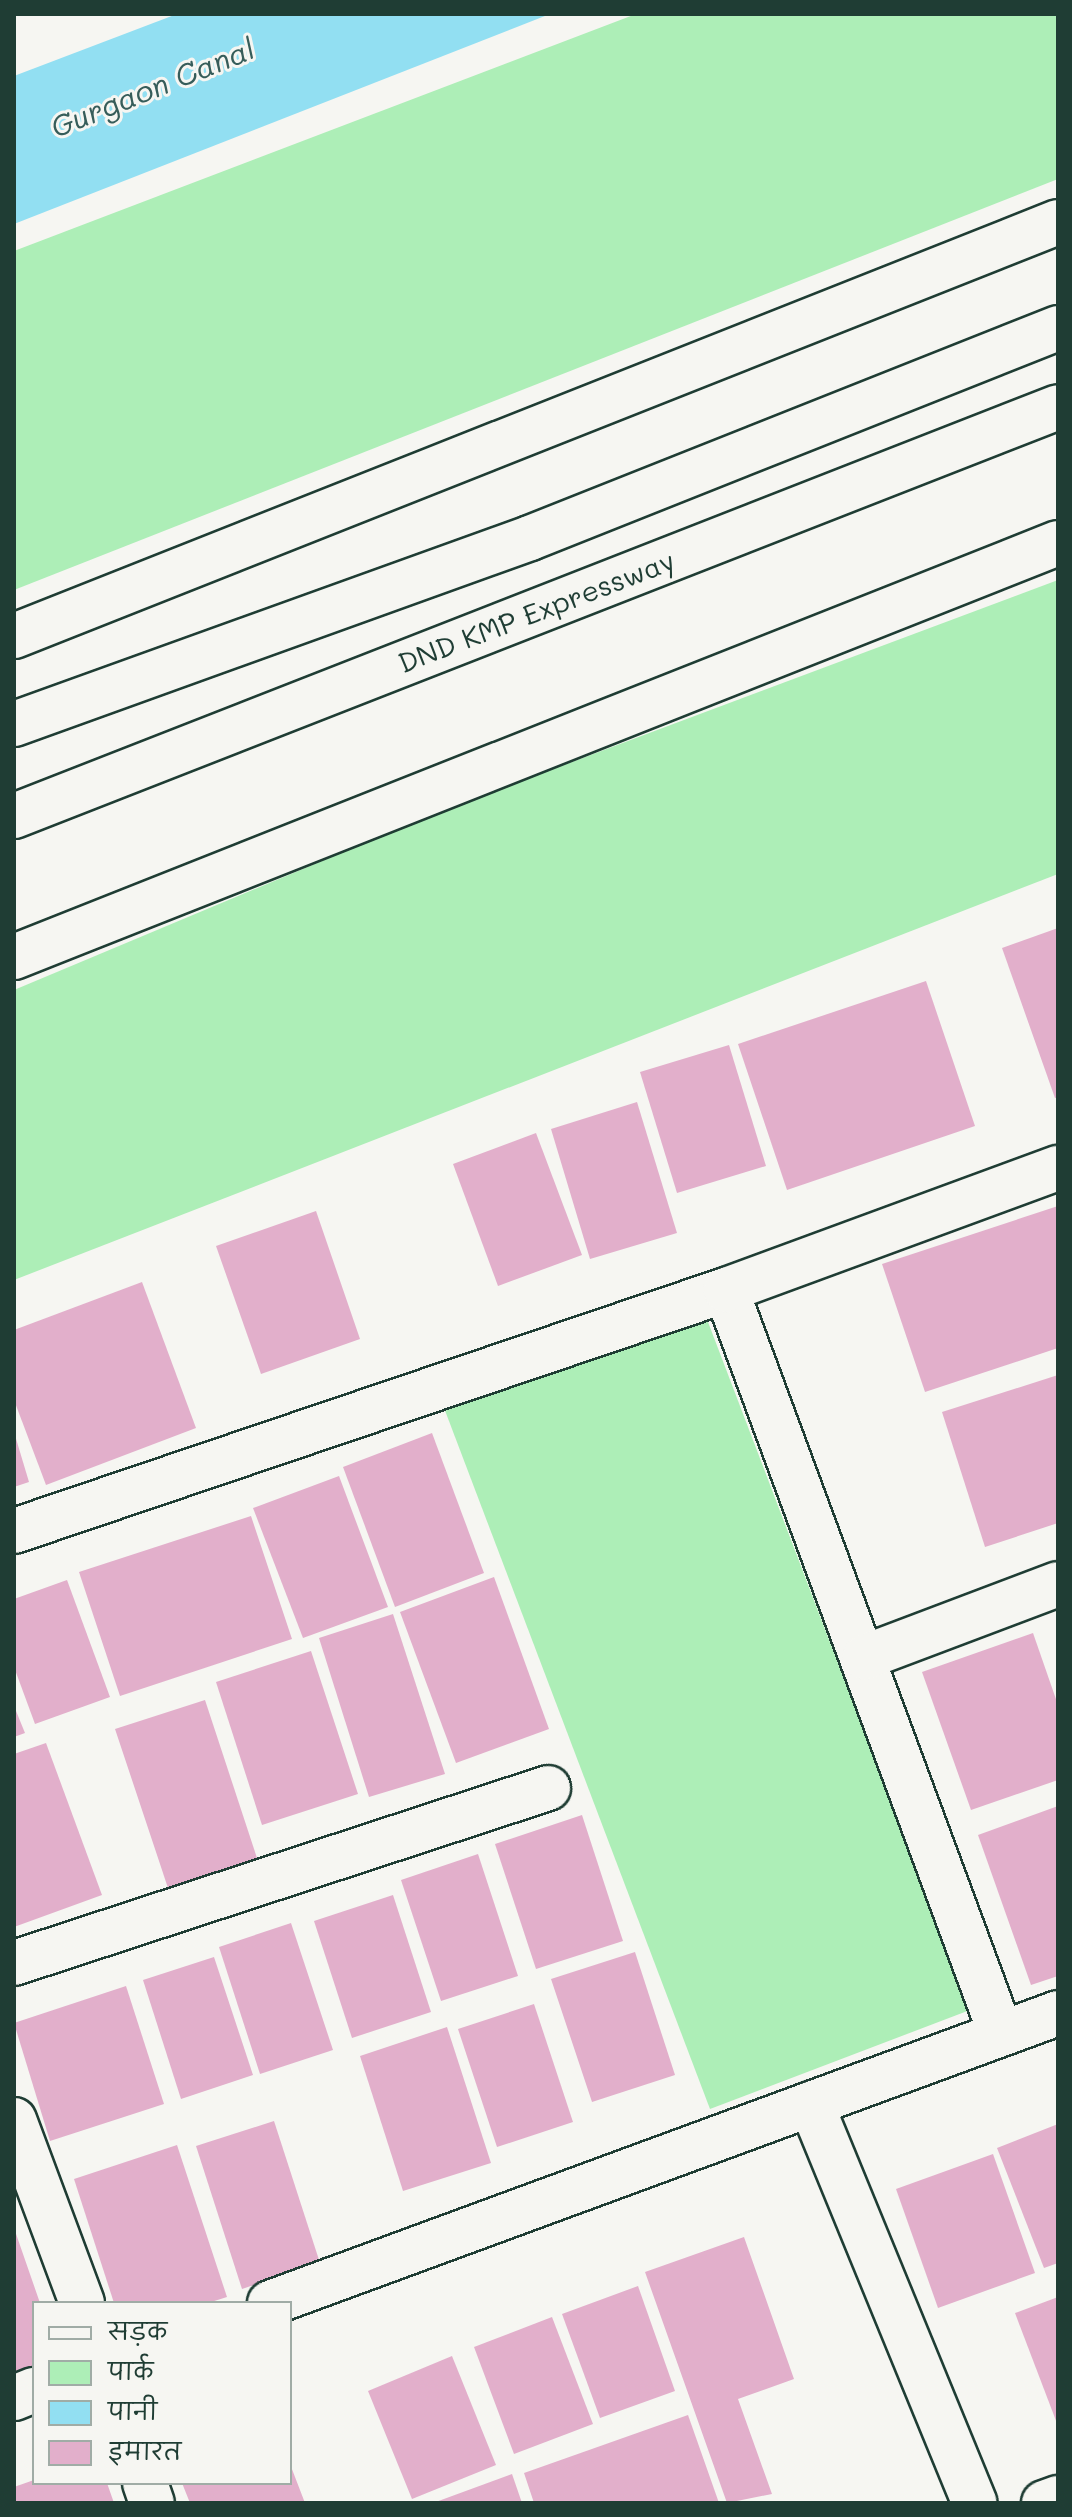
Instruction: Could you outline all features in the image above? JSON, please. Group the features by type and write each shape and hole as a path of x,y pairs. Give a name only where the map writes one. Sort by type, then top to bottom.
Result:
{"main road":[{"path":"14,636 1058,222"},
{"path":"14,724 530,538 1058,328"},
{"name":"DND KMP Expressway","path":"14,816 1058,407"},
{"path":"14,957 1058,543"},
{"path":"14,1531 726,1290 1058,1168"},
{"path":"726,1290 865,1657 1001,2034"},
{"path":"865,1657 1058,1584"},
{"path":"14,1963 548,1788"},
{"path":"275,2301 1058,2013"},
{"path":"811,2104 975,2503"},
{"path":"14,2120 81,2301"},
{"path":"1044,2503 1058,2498"}],"green space":[{"path":"636,14 1058,14 1058,179 14,590 14,251"},
{"path":"1058,580 1058,874 14,1280 14,990 441,811"},
{"path":"700,1301 970,2010 710,2109 441,1400"}],"water":[{"name":"Gurgaon Canal","path":"177,14 550,14 14,224 14,76"}],"building":[{"path":"1058,928 1058,1097 1055,1098 1002,948"},
{"path":"926,981 975,1126 787,1190 738,1044"},
{"path":"729,1045 766,1166 677,1193 640,1072"},
{"path":"637,1102 677,1233 590,1259 551,1129"},
{"path":"536,1133 582,1255 498,1286 453,1164"},
{"path":"1058,1206 1058,1348 925,1392 882,1264"},
{"path":"316,1211 360,1339 261,1374 216,1246"},
{"path":"142,1282 196,1428 46,1485 14,1400 14,1330"},
{"path":"1058,1375 1058,1523 985,1547 942,1412"},
{"path":"14,1432 29,1482 14,1487"},
{"path":"432,1433 484,1573 395,1607 343,1467"},
{"path":"339,1476 388,1607 303,1638 253,1508"},
{"path":"251,1516 292,1639 120,1696 79,1572"},
{"path":"494,1577 549,1729 456,1763 400,1612"},
{"path":"67,1580 110,1697 35,1724 14,1667 14,1599"},
{"path":"393,1614 445,1774 369,1797 319,1638"},
{"path":"1033,1633 1058,1705 1058,1780 971,1810 922,1672"},
{"path":"311,1651 358,1794 262,1825 216,1682"},
{"path":"205,1700 257,1858 168,1888 115,1729"},
{"path":"14,1706 25,1733 14,1737"},
{"path":"46,1743 102,1895 14,1927 14,1754"},
{"path":"1058,1806 1058,1976 1031,1985 978,1835"},
{"path":"582,1815 623,1941 536,1969 495,1844"},
{"path":"478,1854 518,1976 441,2001 401,1880"},
{"path":"393,1895 431,2012 352,2038 314,1921"},
{"path":"291,1923 333,2050 260,2074 219,1947"},
{"path":"635,1952 675,2075 592,2102 551,1979"},
{"path":"214,1957 253,2075 181,2099 143,1980"},
{"path":"126,1986 164,2104 50,2141 14,2023"},
{"path":"534,2004 573,2122 497,2147 458,2029"},
{"path":"447,2027 491,2163 403,2191 360,2056"},
{"path":"274,2121 320,2263 242,2289 196,2146"},
{"path":"1058,2124 1058,2263 1044,2268 997,2148"},
{"path":"177,2145 227,2297 214,2301 113,2301 74,2179"},
{"path":"993,2154 1035,2273 938,2308 896,2189"},
{"path":"14,2228 39,2301 32,2301 32,2370 14,2376"},
{"path":"744,2237 794,2379 738,2399 772,2494 727,2503 645,2272"},
{"path":"638,2286 675,2391 600,2418 562,2314"},
{"path":"1058,2297 1058,2426 1015,2313"},
{"path":"552,2317 593,2424 514,2454 474,2347"},
{"path":"452,2356 496,2465 412,2499 368,2391"},
{"path":"688,2415 719,2503 534,2503 524,2473"},
{"path":"292,2469 305,2503 190,2503 183,2485 292,2485"},
{"path":"512,2474 522,2503 433,2503"},
{"path":"32,2481 32,2485 108,2485 114,2503 14,2503 14,2487"}]}
